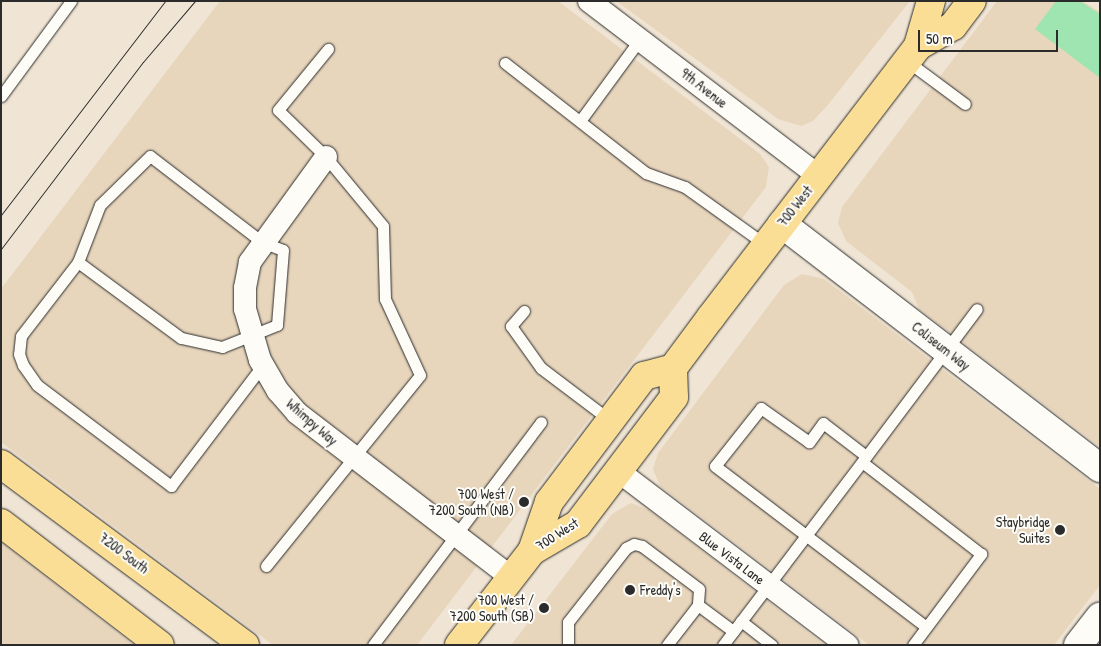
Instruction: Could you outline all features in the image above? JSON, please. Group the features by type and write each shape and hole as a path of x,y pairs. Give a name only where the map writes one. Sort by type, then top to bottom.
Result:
{"main road":[{"name":"700 West","path":"459,645 532,550 549,502 644,376 673,368 913,53 931,1"},
{"name":"700 West","path":"913,53 953,26 972,1"},
{"name":"700 West","path":"532,550 578,524 674,397 673,368"},
{"name":"7200 South","path":"1,464 245,645"},
{"path":"1,522 160,645"}],"street":[{"name":"9th Avenue","path":"589,1 819,176"},
{"name":"Whimpy Way","path":"326,156 262,242 250,262 244,288 245,309 263,365 278,391 297,413 512,577"},
{"name":"Coliseum Way","path":"782,224 1100,468"},
{"name":"Blue Vista Lane","path":"618,471 847,645"},
{"path":"1079,644 1100,617"}],"lane":[{"path":"1,96 71,1"},
{"path":"580,121 640,39"},
{"path":"266,566 420,374 385,299 383,226 326,156 278,110 328,49"},
{"path":"913,53 965,104"},
{"path":"505,63 646,173 685,187 766,245"},
{"path":"78,262 181,338 222,348 277,326 283,250 262,242 150,156 100,205 89,226 78,262 21,336 19,354 22,366 37,385 170,486 263,365"},
{"path":"723,645 977,309"},
{"path":"524,312 511,326 541,368 611,421"},
{"path":"913,645 981,554 864,459 823,423 809,442 761,408 715,466 926,627"},
{"path":"374,645 541,422"},
{"path":"568,645 568,622 626,548 634,544 642,546 699,589 698,605 667,645"},
{"path":"698,605 733,631"},
{"path":"741,621 772,645"}],"shaded area":[{"path":"220,1 558,1 760,154 769,167 766,187 417,645 273,645 1,442 1,289"},
{"path":"616,1 910,1 827,106 813,121 801,126 778,119"},
{"path":"997,1 1082,1 1100,12 1100,447 919,309 912,292 846,241 838,223 842,207"},
{"path":"802,274 824,279 1100,489 1100,585 1054,645 869,645 660,486 653,469 658,453 784,285"},
{"path":"631,503 649,510 825,645 511,645 612,514"},
{"path":"1,542 134,645 1,645"}],"green space":[{"path":"1056,1 1080,1 1100,14 1100,78 1035,29"}],"tram line":[{"path":"1,215 165,1"},
{"path":"1,249 143,62 195,1"}],"place":[{"name":"700 West / 7200 South (NB)","path":"524,502"},
{"name":"Staybridge Suites","path":"1060,530"},
{"name":"Freddy's","path":"630,590"},
{"name":"700 West / 7200 South (SB)","path":"544,608"}]}
